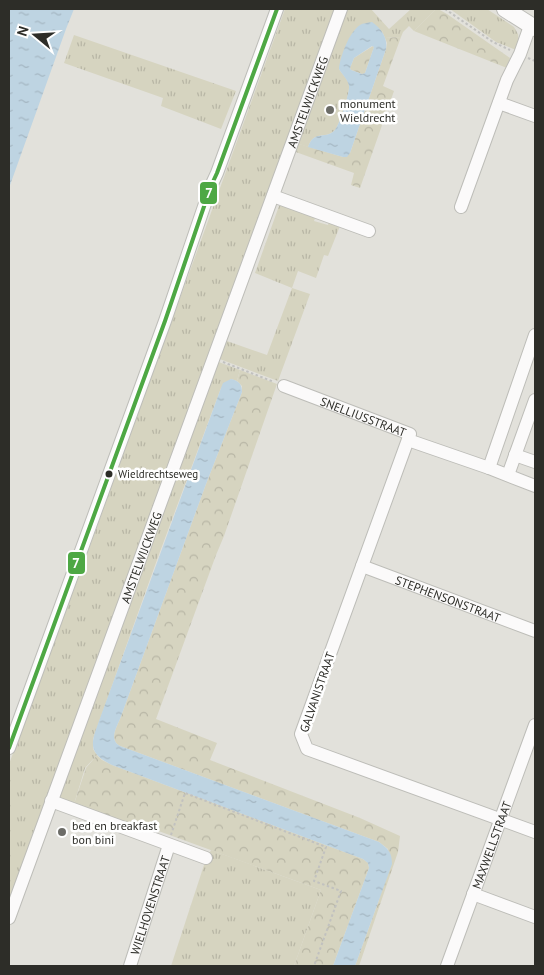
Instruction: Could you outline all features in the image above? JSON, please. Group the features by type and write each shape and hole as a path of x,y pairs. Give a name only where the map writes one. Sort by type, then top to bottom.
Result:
{"main road":[{"path":"505,9 533,27"}],"street":[{"path":"9,748 165,321 211,186 277,9"},
{"name":"AMSTELWIJCKWEG","path":"9,918 341,9"},
{"path":"461,207 507,80 533,27"},
{"path":"499,103 535,116"},
{"path":"273,196 369,231"},
{"path":"489,468 535,335"},
{"name":"SNELLIUSSTRAAT","path":"284,386 410,434 408,440 535,486"},
{"path":"508,475 535,400"},
{"name":"GALVANISTRAAT","path":"408,440 301,734 307,749 535,832"},
{"path":"515,455 535,462"},
{"name":"STEPHENSONSTRAAT","path":"362,566 535,631"},
{"name":"MAXWELLSTRAAT","path":"446,966 535,725"},
{"path":"51,802 206,858"},
{"name":"WIELHOVENSTRAAT","path":"130,966 169,845"},
{"path":"473,894 535,917"}],"path":[{"path":"444,9 493,42 520,54"},
{"path":"213,359 284,386"},
{"path":"169,845 185,793 326,846 314,881 341,891 314,966"}],"green space":[{"path":"285,9 337,9 9,906 9,764"},
{"path":"345,9 371,9 389,29 411,9 436,9 414,31 409,26 401,37 385,38 382,31 339,69 349,84 348,95 341,117 334,131 327,135 317,136 308,147 296,143"},
{"path":"436,9 447,14 510,58 507,68 414,31"},
{"path":"450,9 487,9 514,27 518,34 519,43 516,50 496,42"},
{"path":"74,35 236,91 221,129 161,106 163,98 64,63"},
{"path":"401,37 383,86 394,91 360,188 351,185 354,173 293,151 296,143 343,157 350,153 386,49 387,43 385,38"},
{"path":"373,46 365,73 362,74 351,70 354,58"},
{"path":"285,204 316,215 314,221 328,225 329,222 340,226 328,256 324,255 316,278 298,271 292,288 255,273 279,206"},
{"path":"292,288 310,294 278,381 217,358 224,340 267,355"},
{"path":"216,361 240,370 237,381 231,379 221,388 93,739 93,749 97,755 85,768 74,804 60,799 58,795"},
{"path":"240,370 277,384 224,536 156,719 217,743 210,760 360,818 400,836 398,852 359,966 355,966 379,900 388,849 379,842 120,746 114,737 206,484 242,392 242,386 237,381"},
{"path":"97,755 112,765 363,859 368,863 369,868 333,966 294,966 321,890 150,828 145,830 74,804 86,768"},
{"path":"211,850 321,890 294,966 171,966 204,865"}],"water":[{"path":"9,9 74,9 9,188"},
{"path":"372,22 381,30 386,41 386,49 350,153 347,157 343,157 308,147 314,138 330,134 339,123 349,89 339,69 341,58 356,28 361,24","holes":["372,46 374,47 365,73 362,74 351,70 354,58"]},
{"path":"231,379 239,383 242,392 206,484 114,737 120,746 379,842 385,847 389,851 392,864 355,966 333,966 369,868 368,863 363,859 112,765 98,756 93,747 96,729 221,388 223,383"}],"transit line":[{"name":"7","path":"9,748 165,321 211,186 277,9"}],"place":[{"name":"monument Wieldrecht","path":"330,110"},
{"name":"Wieldrechtseweg","path":"109,474"},
{"name":"bed en breakfast bon bini","path":"62,832"}]}
